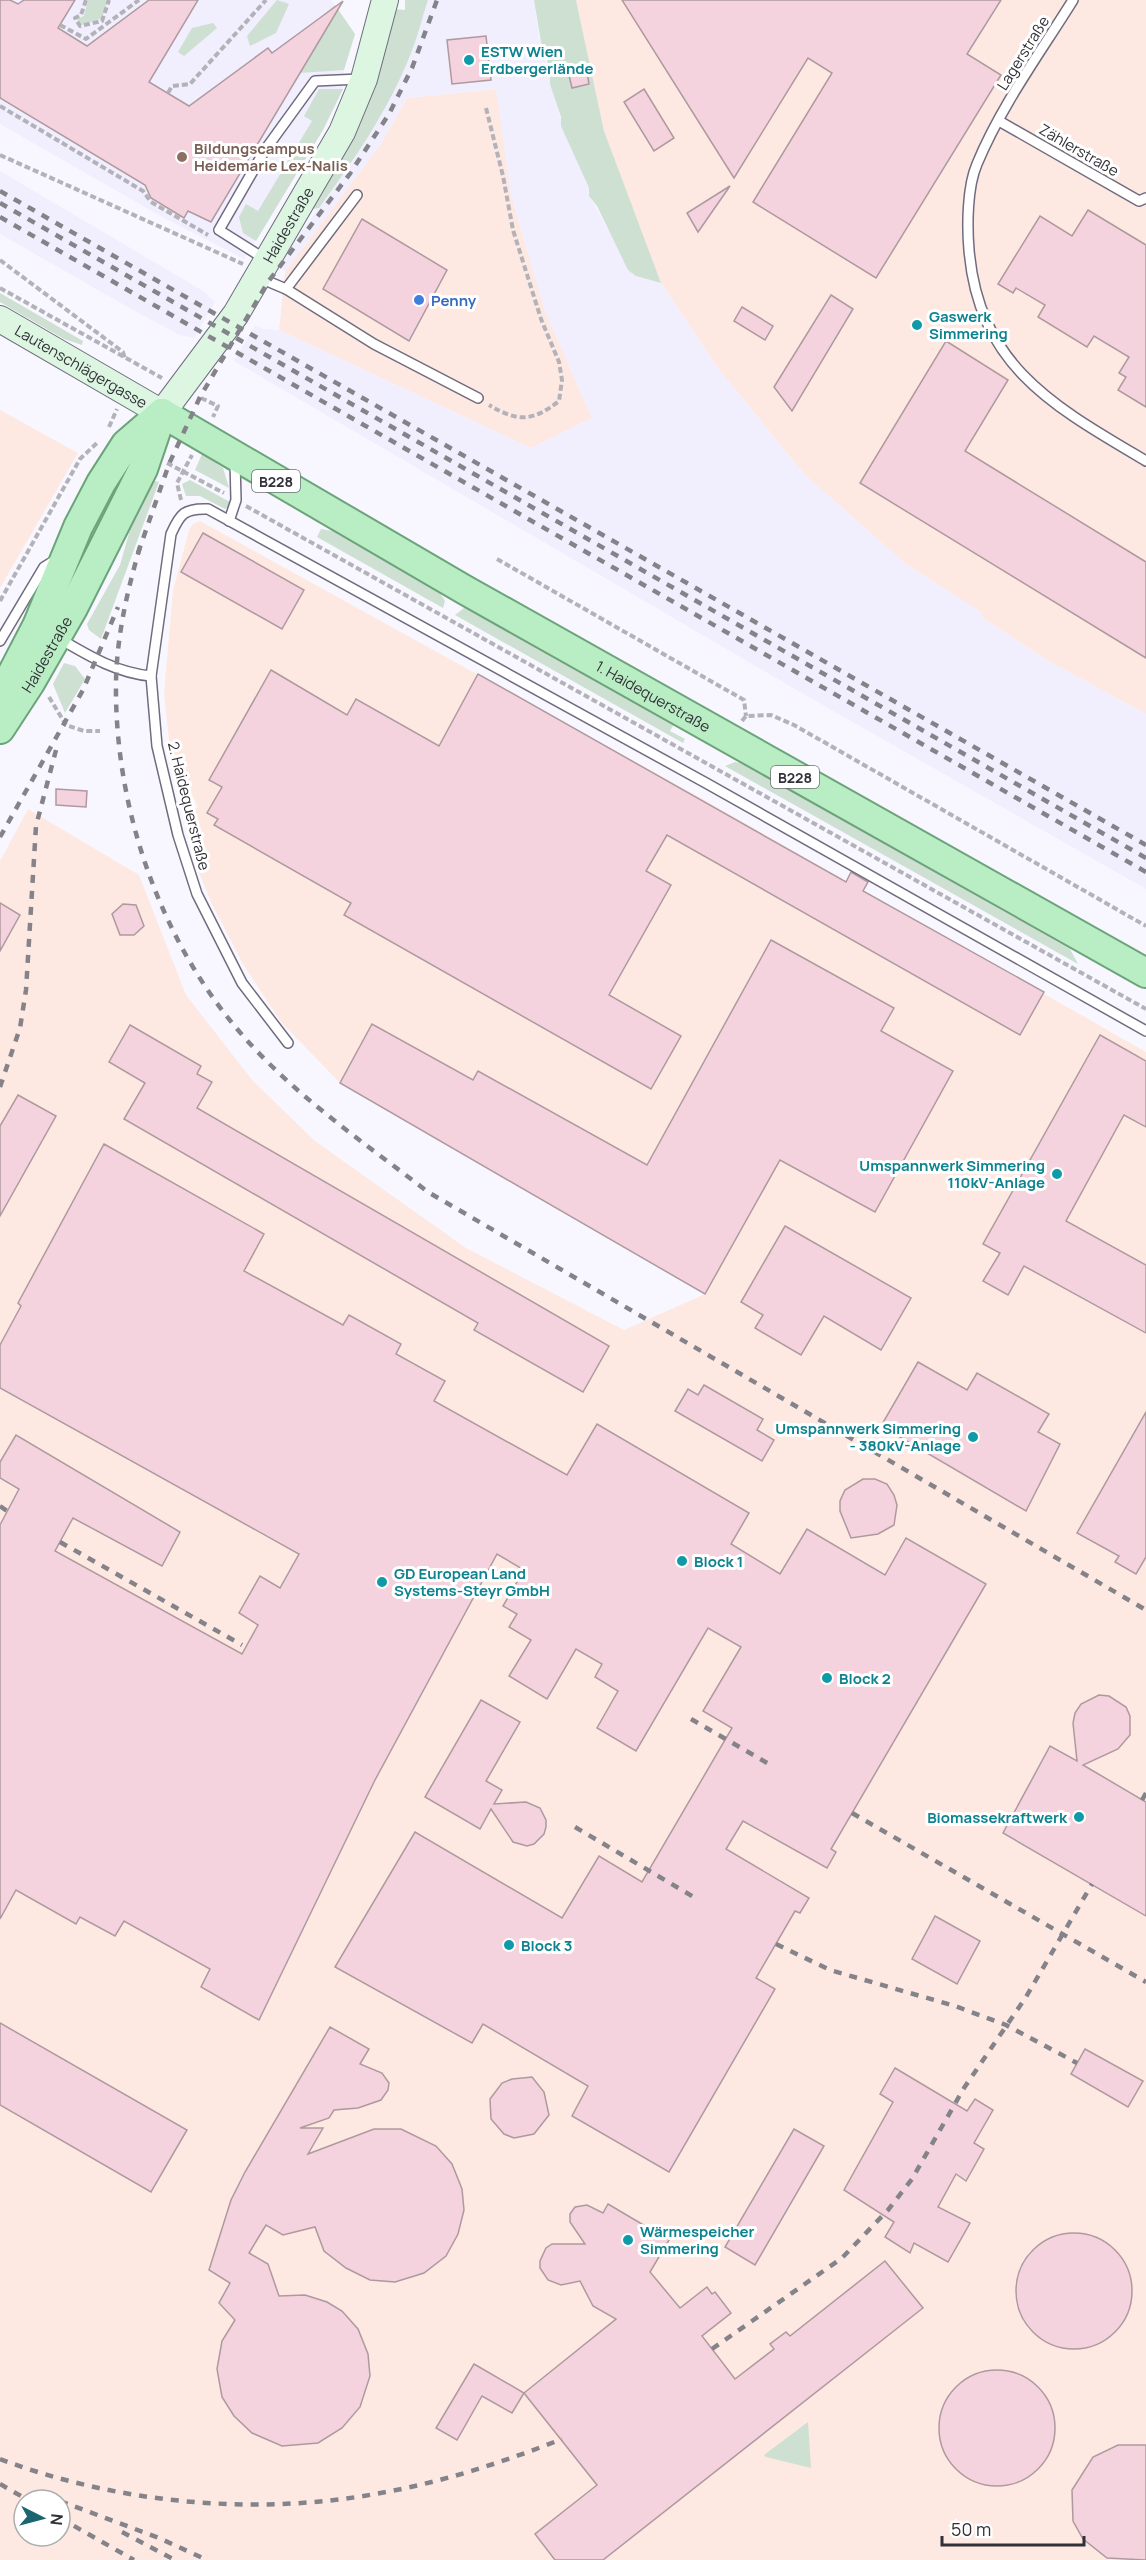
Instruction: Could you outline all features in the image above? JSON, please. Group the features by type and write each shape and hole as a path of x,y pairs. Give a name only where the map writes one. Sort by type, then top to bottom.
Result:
{"main road":[{"name":"1. Haidequerstraße","path":"162,413 235,458 738,728 1146,973"},
{"name":"Haidestraße","path":"0,697 47,632 66,552 101,483 126,444 162,413"},
{"name":"Haidestraße","path":"0,729 47,632 143,469 162,413"}],"street":[{"name":"Haidestraße","path":"162,413 194,374 256,268 342,132 364,79 382,6"},
{"name":"Lautenschlägergasse","path":"0,319 162,413"}],"lane":[{"name":"Lagerstraße","path":"1073,0 999,121 975,167 967,225 970,264 978,301 996,341 1021,374 1044,397 1146,461"},
{"path":"364,79 315,81 265,150 219,230 256,268 286,289 374,344 478,398"},
{"name":"Zählerstraße","path":"999,121 1139,201 1146,198"},
{"path":"286,289 357,195"},
{"path":"229,521 236,500 235,458"},
{"path":"184,513 193,508 208,510 229,521 676,766 1146,1031"},
{"name":"2. Haidequerstraße","path":"184,513 179,516 171,534 151,676 158,746 178,835 197,894 242,983 288,1043"},
{"path":"0,641 44,567 66,552"},
{"path":"47,632 97,661 130,673 151,676"}],"path":[{"path":"86,0 81,15 75,18 80,26 102,21 109,0"},
{"path":"60,25 86,39 139,0"},
{"path":"168,93 172,86 190,84 266,0"},
{"path":"0,106 144,191 151,202 210,236"},
{"path":"478,398 508,417 540,416 558,401 562,380 559,362 541,319 513,230 503,176 486,108"},
{"path":"0,155 256,268"},
{"path":"0,260 123,352 125,360"},
{"path":"0,288 148,372"},
{"path":"200,397 219,406 211,420"},
{"path":"0,601 80,459 106,435 117,408"},
{"path":"184,513 177,483 194,451"},
{"path":"169,464 1146,1009"},
{"path":"497,559 744,700 738,728"},
{"path":"45,692 66,725 84,731 100,732"},
{"path":"738,728 771,715 794,725 1146,926"}],"shaded area":[{"name":"Bildungscampus Heidemarie Lex-Nalis","path":"0,0 331,0 355,34 344,70 343,89 335,106 244,259 164,218 0,124"},
{"path":"428,0 534,0 539,36 564,132 589,189 588,193 627,265 636,276 661,283 717,367 805,475 907,565 981,612 980,616 1045,659 1146,714 1146,889 800,692 234,361 255,325 263,329 279,330 531,448 592,418 545,311 511,195 496,89 407,98 380,145 285,272 278,263 349,167 381,116 411,53"},
{"name":"Gaswerk Simmering","path":"576,0 1146,0 1146,714 1045,659 980,616 981,612 907,565 805,475 717,367 661,283 604,131"},
{"path":"497,89 511,195 545,311 592,418 531,448 279,330 285,272 380,145 407,98"},
{"path":"0,171 203,291 215,302 194,338 180,335 133,310 0,234"},
{"path":"0,410 78,453 0,588"},
{"path":"200,521 699,797 1146,1052 1146,2560 0,2560 0,861 28,809 139,875 186,995 253,1081 315,1141 466,1248 624,1330 705,1294 340,1083 281,1022 243,964 212,904 197,868 183,816 198,807 170,749 164,693 173,591 189,530 193,524"}],"green space":[{"path":"88,0 108,0 102,18 81,25 77,19 84,16"},
{"path":"277,0 289,4 276,33 250,46 247,36"},
{"path":"405,0 428,0 402,74 382,114 358,152 319,208 313,209 394,9 405,10"},
{"path":"534,0 576,0 604,131 661,283 636,276 628,270 597,206 589,196 589,188 561,126 561,117 550,84 544,47 542,48"},
{"path":"335,5 355,34 344,70 299,73 329,23 323,15"},
{"path":"213,23 217,28 184,56 178,52 192,28"},
{"path":"319,89 343,89 323,130 256,241 243,233 239,217 246,204 258,211 312,121 304,116"},
{"path":"0,293 83,341 82,345 64,339 0,302"},
{"path":"202,454 223,468 229,488 195,470"},
{"path":"190,480 230,502 230,506 225,509 200,496 186,496 182,484"},
{"path":"155,481 159,482 101,639 89,630 87,624 120,565 133,519"},
{"path":"321,529 333,531 438,590 445,601 443,608 317,537"},
{"path":"464,608 473,609 674,724 670,731 685,739 683,743 455,615"},
{"path":"64,663 75,666 85,679 65,713 53,684"},
{"path":"735,762 744,764 1070,949 1078,964 725,766"},
{"path":"808,2422 811,2468 764,2455"}],"building":[{"name":"Bildungscampus Heidemarie Lex-Nalis","path":"0,0 10,0 18,4 24,0 75,0 58,28 87,46 149,0 198,0 149,82 189,106 268,48 272,53 343,1 211,222 188,211 184,218 151,198 145,185 0,98"},
{"path":"622,0 1001,0 967,54 1001,75 876,278 753,202 832,73 808,58 734,178"},
{"name":"ESTW Wien Erdbergerlände","path":"486,36 491,80 452,84 447,40"},
{"path":"586,67 589,84 572,88 568,71"},
{"path":"644,89 674,138 654,151 624,102"},
{"path":"730,186 698,232 687,213"},
{"path":"1088,210 1146,245 1146,407 1118,390 1126,377 1119,373 1129,357 1094,336 1087,347 1038,317 1045,305 1016,288 1013,293 998,284 1040,216 1072,236"},
{"path":"362,219 447,270 409,341 323,289"},
{"path":"831,295 853,309 792,411 774,387"},
{"path":"742,307 773,326 765,340 734,321"},
{"path":"946,341 1008,380 965,451 1146,562 1146,658 860,483"},
{"path":"203,533 304,590 282,629 181,572"},
{"path":"271,670 347,715 356,699 439,746 478,674 846,882 851,872 868,882 863,891 1044,992 1020,1035 667,835 646,871 671,885 609,995 681,1036 651,1089 344,915 351,903 214,825 218,819 207,813 222,787 209,780"},
{"path":"56,789 87,791 86,807 56,805"},
{"path":"0,903 20,915 0,951"},
{"path":"123,904 136,905 144,926 134,935 120,935 112,914"},
{"path":"771,940 894,1008 881,1031 953,1071 875,1212 780,1160 705,1294 340,1083 372,1024 473,1080 478,1071 647,1165"},
{"path":"130,1025 201,1066 197,1074 212,1082 197,1108 609,1346 583,1392 474,1330 478,1323 124,1119 145,1083 109,1062"},
{"name":"Umspannwerk Simmering 110kV-Anlage","path":"1100,1035 1146,1061 1146,1127 1124,1115 1066,1221 1146,1265 1146,1333 1024,1266 1008,1295 983,1281 1000,1253 983,1244"},
{"path":"18,1095 56,1116 0,1216 0,1126"},
{"path":"104,1144 264,1234 244,1271 343,1325 349,1315 401,1344 396,1354 445,1381 434,1401 567,1475 597,1424 749,1513 731,1544 780,1574 807,1529 885,1575 906,1538 986,1584 831,1849 836,1852 827,1868 743,1821 726,1849 809,1898 800,1913 795,1911 756,1978 775,1989 669,2172 572,2116 588,2086 483,2024 472,2043 335,1967 415,1832 562,1918 599,1856 642,1882 732,1728 703,1711 741,1647 708,1628 636,1751 597,1728 618,1691 595,1677 602,1664 576,1649 547,1699 509,1676 531,1640 509,1627 517,1614 503,1606 524,1570 497,1554 375,1780 259,2020 201,1987 210,1969 124,1921 115,1936 80,1917 76,1924 16,1890 0,1919 0,1525 19,1489 0,1478 0,1462 16,1435 180,1532 162,1566 73,1518 55,1551 242,1654 258,1625 239,1613 260,1576 280,1588 299,1554 0,1388 0,1345 21,1306 18,1303"},
{"path":"785,1226 911,1298 881,1350 824,1316 801,1355 755,1328 763,1315 741,1302"},
{"name":"Umspannwerk Simmering - 380kV-Anlage","path":"918,1362 967,1390 977,1373 1049,1414 1038,1432 1060,1444 1026,1511 881,1426"},
{"path":"704,1385 763,1419 757,1430 774,1440 762,1461 675,1411 688,1389 698,1395"},
{"path":"1146,1412 1146,1557 1136,1574 1115,1562 1119,1556 1077,1533"},
{"path":"863,1479 875,1479 887,1484 897,1505 894,1525 878,1534 851,1538 840,1511 840,1501 845,1490"},
{"name":"Biomassekraftwerk","path":"1099,1695 1109,1696 1126,1707 1130,1716 1130,1735 1118,1749 1083,1765 1146,1802 1146,1916 1003,1833 1050,1746 1077,1761 1073,1723 1075,1713 1081,1704"},
{"path":"481,1700 520,1722 486,1781 502,1790 494,1804 526,1802 540,1808 546,1820 546,1827 544,1834 534,1844 527,1846 513,1842 491,1809 480,1829 425,1797"},
{"path":"935,1916 980,1941 957,1984 912,1959"},
{"path":"0,2023 187,2130 151,2192 0,2105"},
{"path":"330,2027 369,2049 360,2064 382,2073 389,2083 388,2090 381,2100 358,2108 334,2110 329,2118 300,2128 323,2128 308,2154 374,2129 401,2129 436,2146 452,2164 462,2189 464,2210 458,2234 446,2256 424,2273 395,2282 370,2280 346,2268 324,2251 315,2227 283,2235 266,2225 249,2253 268,2264 279,2296 305,2295 327,2302 342,2311 358,2329 368,2354 370,2376 360,2407 342,2428 318,2443 282,2446 252,2433 234,2416 222,2397 217,2369 222,2341 235,2320 219,2303 230,2283 209,2270 231,2200"},
{"path":"1085,2049 1143,2081 1128,2107 1071,2074"},
{"path":"895,2068 967,2111 975,2099 993,2110 974,2143 984,2149 966,2181 956,2174 938,2207 970,2223 948,2262 914,2243 910,2253 885,2237 894,2222 844,2190 893,2102 880,2094"},
{"path":"532,2077 544,2092 549,2115 534,2134 514,2138 504,2134 491,2119 490,2099 502,2083 512,2079"},
{"path":"794,2129 824,2146 755,2265 725,2247"},
{"path":"608,2204 669,2240 650,2272 680,2308 707,2287 712,2294 715,2292 731,2313 702,2336 735,2379 774,2349 770,2344 786,2332 790,2336 885,2261 923,2308 603,2560 555,2560 535,2534 597,2485 524,2393 616,2319 593,2306 580,2281 561,2285 548,2280 540,2268 540,2261 546,2248 552,2244 585,2244 570,2222 570,2214 575,2207 587,2205 603,2213"},
{"path":"1074,2233 1096,2238 1115,2250 1127,2269 1132,2291 1127,2313 1115,2332 1096,2344 1074,2349 1052,2344 1033,2332 1021,2313 1016,2291 1021,2269 1033,2250 1052,2238"},
{"path":"474,2364 524,2393 512,2413 482,2396 457,2440 436,2428"},
{"path":"997,2370 1019,2375 1038,2387 1050,2406 1055,2428 1050,2450 1038,2469 1019,2481 997,2486 975,2481 956,2469 944,2450 939,2428 944,2406 956,2387 975,2375"},
{"path":"1118,2445 1146,2445 1146,2560 1107,2558 1083,2539 1073,2521 1072,2490 1093,2457"}],"railway":[{"path":"138,553 169,464 200,397 268,282 349,175 389,114 412,68 437,0"},
{"path":"0,191 1146,845"},
{"path":"0,203 1146,858"},
{"path":"0,217 1146,872"},
{"path":"140,547 118,647 116,681 117,727 123,774 133,821 146,866 164,911 185,953 210,993 259,1053 328,1116 428,1192 1146,1610"},
{"path":"0,837 83,690 118,607"},
{"path":"0,1087 20,1028 26,990 36,826 56,750"},
{"path":"0,1506 7,1511"},
{"path":"60,1542 242,1645"},
{"path":"691,1719 774,1767"},
{"path":"1142,1800 1146,1793"},
{"path":"852,1813 1146,1982"},
{"path":"575,1827 697,1899"},
{"path":"712,2349 842,2258 888,2210 912,2179 964,2088 1026,1997 1092,1884"},
{"path":"776,1944 830,1970 955,2006 1006,2025 1077,2063"},
{"path":"0,2459 44,2474 137,2495 185,2501 281,2504 329,2501 423,2484 493,2464 562,2439"},
{"path":"0,2484 12,2491"},
{"path":"72,2505 159,2538 207,2560"},
{"path":"72,2525 134,2560"},
{"path":"122,2532 175,2560"}],"place":[{"name":"ESTW Wien Erdbergerlände","path":"469,60"},
{"name":"Bildungscampus Heidemarie Lex-Nalis","path":"182,157"},
{"name":"Penny","path":"419,300"},
{"name":"Gaswerk Simmering","path":"917,325"},
{"name":"Umspannwerk Simmering 110kV-Anlage","path":"1057,1174"},
{"name":"Umspannwerk Simmering - 380kV-Anlage","path":"973,1437"},
{"name":"Block 1","path":"682,1561"},
{"name":"GD European Land Systems-Steyr GmbH","path":"382,1582"},
{"name":"Block 2","path":"827,1678"},
{"name":"Biomassekraftwerk","path":"1079,1817"},
{"name":"Block 3","path":"509,1945"},
{"name":"Wärmespeicher Simmering","path":"628,2240"}]}
